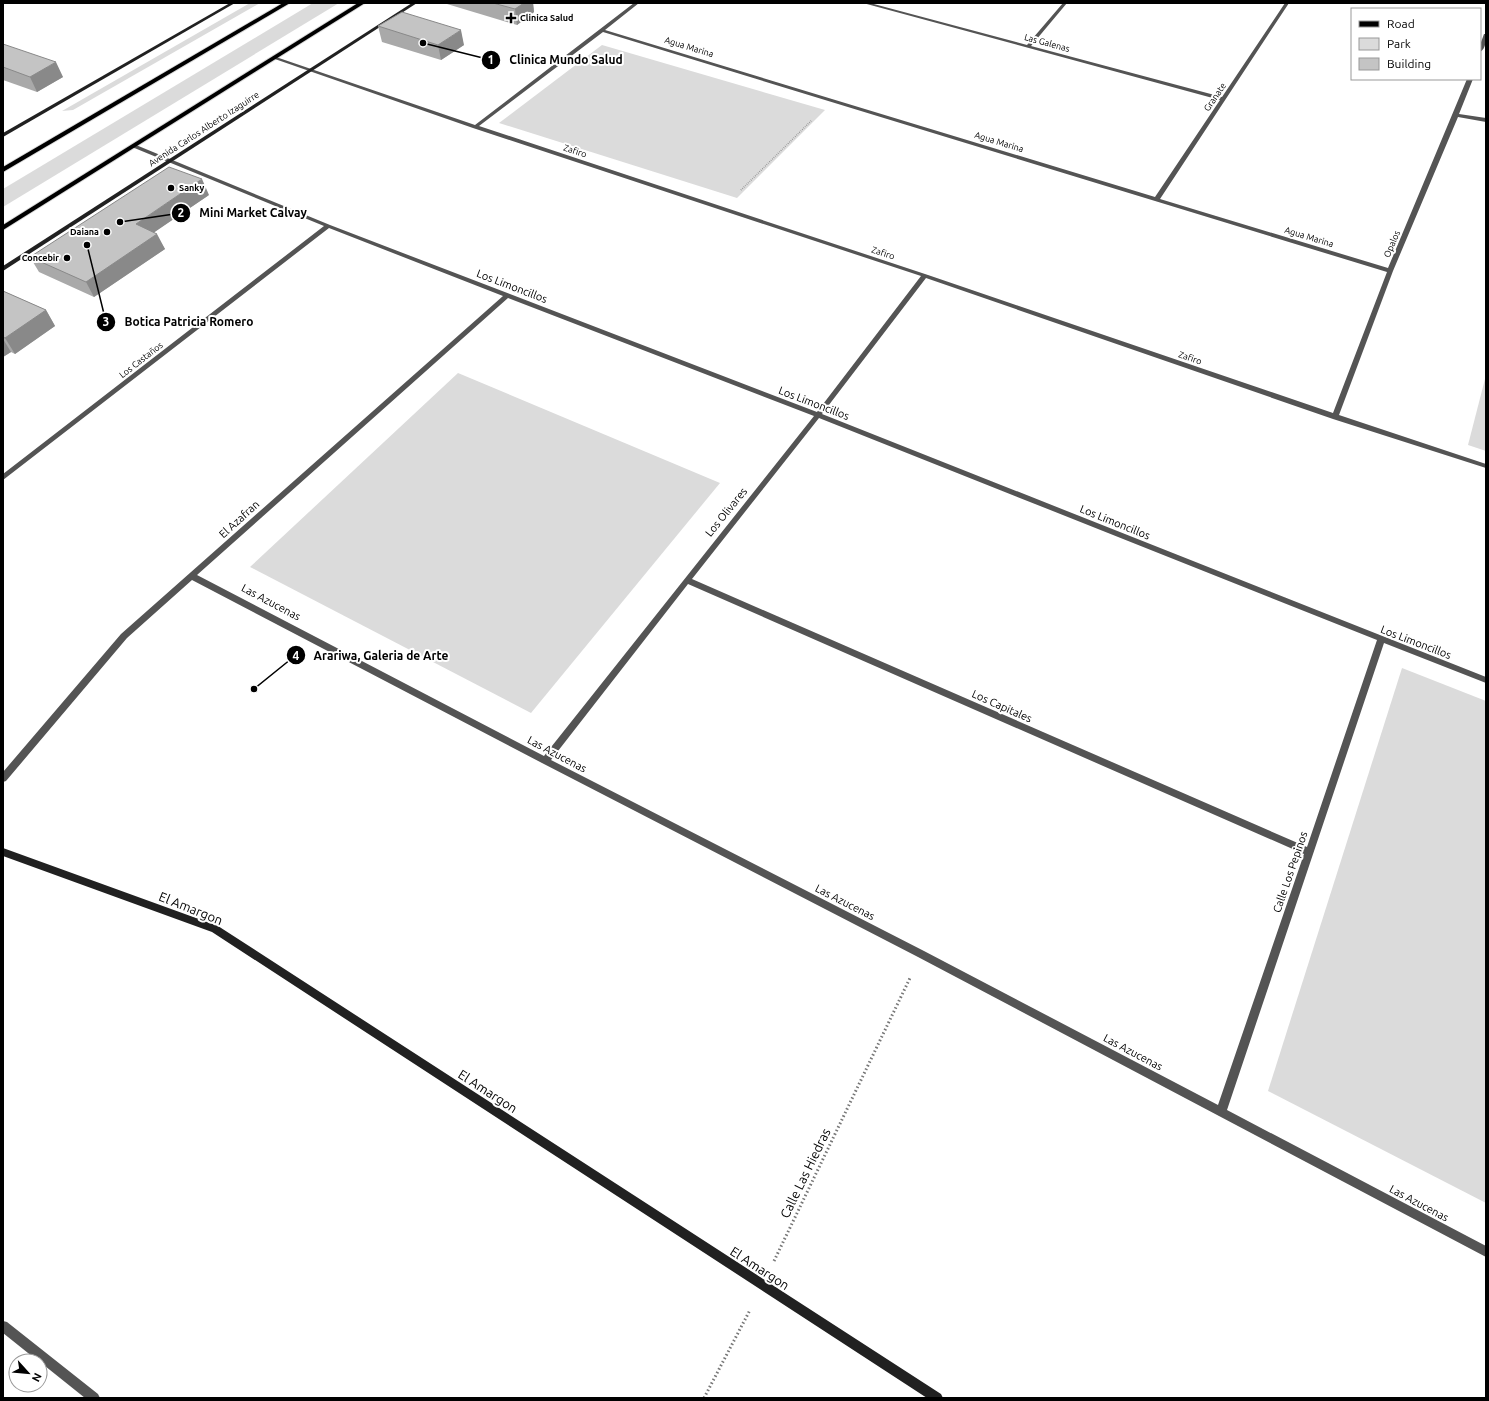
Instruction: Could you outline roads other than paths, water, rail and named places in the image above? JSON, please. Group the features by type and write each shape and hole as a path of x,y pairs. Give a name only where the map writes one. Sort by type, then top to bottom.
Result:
{"main road":[{"path":"3,170 287,3"},
{"name":"Avenida Carlos Alberto Izaguirre","path":"3,228 362,3"}],"street":[{"path":"3,135 233,3"},
{"name":"Avenida Carlos Alberto Izaguirre","path":"3,270 415,3"},
{"path":"475,127 637,3"},
{"name":"Las Galenas","path":"866,3 1224,99"},
{"path":"1028,46 1066,3"},
{"name":"Granate","path":"1156,200 1287,3"},
{"name":"Agua Marina","path":"602,30 1390,271"},
{"path":"1481,48 1486,35"},
{"name":"Zafiro","path":"274,58 475,127 924,276 1335,417 1486,466"},
{"name":"Opalos","path":"1335,417 1390,271 1470,80"},
{"path":"1456,115 1486,120"},
{"name":"Los Limoncillos","path":"134,146 328,226 818,415 1486,680"},
{"name":"Los Castaños","path":"3,478 328,226"},
{"name":"Los Olivares","path":"545,761 818,415 924,276"},
{"name":"El Azafran","path":"3,778 124,636 508,295"},
{"name":"Las Azucenas","path":"192,576 545,761 921,954 1486,1252"},
{"name":"Los Capitales","path":"687,580 1309,852"},
{"name":"Calle Los Pepinos","path":"1221,1112 1382,640"},
{"name":"El Amargon","path":"3,852 215,930 937,1398"},
{"path":"3,1326 94,1398"}],"place":[{"name":"Clinica Salud","path":"511,18"},
{"name":"Clinica Mundo Salud","path":"423,43"},
{"name":"Sanky","path":"171,188"},
{"name":"Mini Market Calvay","path":"120,222"},
{"name":"Daiana","path":"107,232"},
{"name":"Botica Patricia Romero","path":"87,245"},
{"name":"Concebir","path":"67,258"},
{"name":"Arariwa, Galeria de Arte","path":"254,689"}]}
